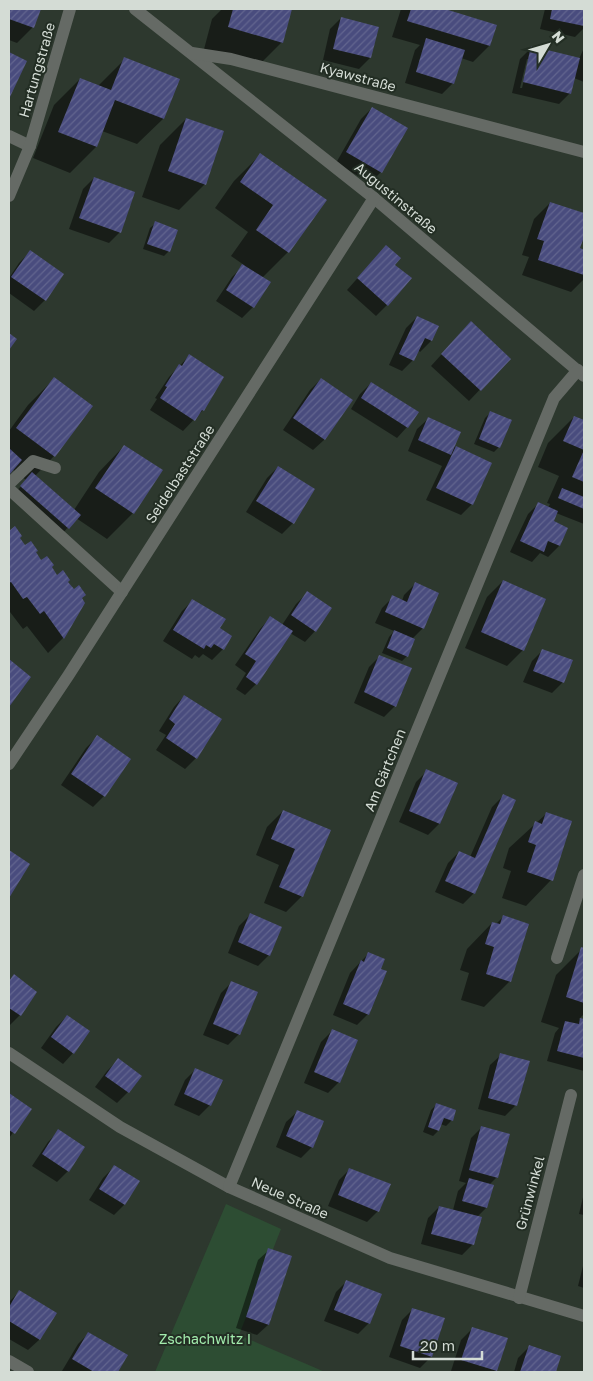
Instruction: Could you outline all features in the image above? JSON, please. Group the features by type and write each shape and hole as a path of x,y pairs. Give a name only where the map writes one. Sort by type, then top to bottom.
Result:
{"street":[{"name":"Hartungstraße","path":"9,196 30,146 70,9"},
{"name":"Kyawstraße","path":"135,9 192,53 231,59 584,152"},
{"name":"Augustinstraße","path":"192,53 374,198 581,373"},
{"path":"9,136 30,146"},
{"name":"Seidelbaststraße","path":"9,764 68,676 374,198"},
{"name":"Am Gärtchen","path":"229,1187 554,398 581,373"},
{"path":"9,484 33,461 55,468"},
{"path":"9,489 122,592"},
{"path":"557,958 584,875"},
{"name":"Neue Straße","path":"9,1053 120,1127 229,1187 390,1258 584,1316"},
{"name":"Grünwinkel","path":"519,1298 571,1096"},
{"path":"9,1361 28,1372"}],"green space":[{"name":"Zschachwitz I","path":"226,1204 281,1229 239,1335 325,1372 155,1372"}],"building":[{"path":"9,9 41,9 34,28 9,19"},
{"path":"233,9 292,9 283,43 228,27"},
{"path":"411,9 445,9 497,25 490,46 407,21"},
{"path":"552,9 584,9 584,26 550,19"},
{"path":"341,17 379,27 371,58 333,49"},
{"path":"426,38 465,50 454,84 416,72"},
{"path":"531,46 580,58 571,94 523,82"},
{"path":"9,52 27,61 9,99"},
{"path":"124,57 180,79 164,119 115,100 97,147 58,132 80,78 111,90"},
{"path":"372,107 408,128 382,173 346,152"},
{"path":"186,118 224,131 206,185 168,171"},
{"path":"260,153 327,200 289,253 256,230 273,205 240,182"},
{"path":"94,177 135,192 121,233 79,218"},
{"path":"550,202 584,213 584,237 580,248 584,250 584,275 538,260 544,241 537,239"},
{"path":"155,221 178,230 170,252 147,244"},
{"path":"386,245 401,258 395,265 412,278 388,306 357,278"},
{"path":"30,250 64,274 46,301 11,277"},
{"path":"242,264 271,282 254,308 226,290"},
{"path":"417,316 439,326 432,341 425,338 414,361 399,354"},
{"path":"471,321 511,359 481,391 441,354"},
{"path":"9,333 17,339 9,350"},
{"path":"189,354 224,377 204,411 202,410 195,421 160,398 179,364 182,366"},
{"path":"54,377 93,406 55,457 16,428"},
{"path":"321,378 353,400 325,440 293,418"},
{"path":"371,382 419,412 408,428 361,398"},
{"path":"490,411 512,420 500,448 479,439"},
{"path":"574,416 584,420 584,450 563,441"},
{"path":"428,417 461,432 451,455 418,440"},
{"path":"124,445 163,470 134,514 95,488"},
{"path":"456,446 492,463 473,505 436,488"},
{"path":"9,448 22,460 9,475"},
{"path":"584,450 584,482 572,477"},
{"path":"278,466 315,489 294,524 256,501"},
{"path":"32,472 81,515 69,529 20,486"},
{"path":"562,488 584,497 584,509 558,498"},
{"path":"538,502 558,511 554,521 568,528 560,546 548,541 544,552 520,541"},
{"path":"15,526 22,536 20,538 25,545 31,541 38,551 36,552 41,560 47,556 54,565 52,567 57,575 63,570 70,580 68,582 74,589 79,585 86,595 82,598 85,603 64,639 44,611 40,614 27,597 23,599 11,582 9,583 9,531"},
{"path":"503,580 546,599 524,651 481,632"},
{"path":"415,582 439,593 424,629 385,612 392,595 407,602"},
{"path":"307,591 332,608 316,632 291,615"},
{"path":"192,599 226,619 220,628 232,636 224,650 214,644 211,648 206,645 204,649 173,630"},
{"path":"270,616 293,631 257,685 246,677 256,661 245,654"},
{"path":"394,630 415,639 408,657 387,648"},
{"path":"542,649 573,660 564,683 533,671"},
{"path":"379,655 412,668 396,707 364,692"},
{"path":"9,659 31,677 9,707"},
{"path":"184,695 222,719 197,759 166,738 175,724 169,719"},
{"path":"97,735 131,759 105,797 71,774"},
{"path":"426,769 458,783 440,824 409,811"},
{"path":"503,794 516,800 475,894 445,881 459,851 475,858"},
{"path":"283,810 331,830 303,897 279,887 295,849 271,839"},
{"path":"546,812 572,821 553,881 527,872 536,845 528,842 535,821 542,824"},
{"path":"9,850 30,864 9,898"},
{"path":"250,913 282,927 270,956 238,942"},
{"path":"503,915 529,924 511,982 486,974 494,947 485,944 492,922 500,924"},
{"path":"581,947 584,948 584,1003 566,997"},
{"path":"368,952 385,959 381,969 387,971 369,1015 343,1004 361,960 364,962"},
{"path":"14,974 37,992 21,1016 9,1008 9,981"},
{"path":"231,981 258,992 240,1035 213,1024"},
{"path":"67,1015 90,1031 74,1054 51,1037"},
{"path":"580,1018 584,1019 584,1058 557,1051 565,1021 579,1024"},
{"path":"332,1029 358,1040 340,1083 314,1072"},
{"path":"500,1053 530,1061 517,1106 488,1098"},
{"path":"118,1058 142,1076 129,1093 105,1076"},
{"path":"195,1068 223,1080 211,1106 184,1094"},
{"path":"9,1093 32,1109 15,1134 9,1130"},
{"path":"436,1103 456,1110 453,1121 444,1118 439,1131 428,1127"},
{"path":"297,1110 324,1121 313,1148 286,1136"},
{"path":"481,1126 510,1134 498,1178 469,1170"},
{"path":"58,1129 85,1147 69,1172 42,1154"},
{"path":"114,1165 140,1181 125,1205 99,1189"},
{"path":"349,1168 391,1184 379,1212 338,1195"},
{"path":"469,1178 494,1185 487,1208 462,1201"},
{"path":"439,1206 482,1217 474,1245 431,1234"},
{"path":"268,1248 292,1256 269,1325 246,1317"},
{"path":"346,1280 382,1294 370,1324 334,1310"},
{"path":"19,1290 57,1313 40,1340 9,1321 9,1307"},
{"path":"412,1308 445,1318 432,1357 400,1346"},
{"path":"472,1327 508,1338 497,1371 461,1360"},
{"path":"88,1332 128,1355 118,1372 94,1372 72,1359"},
{"path":"529,1345 561,1356 556,1372 520,1372"}]}
